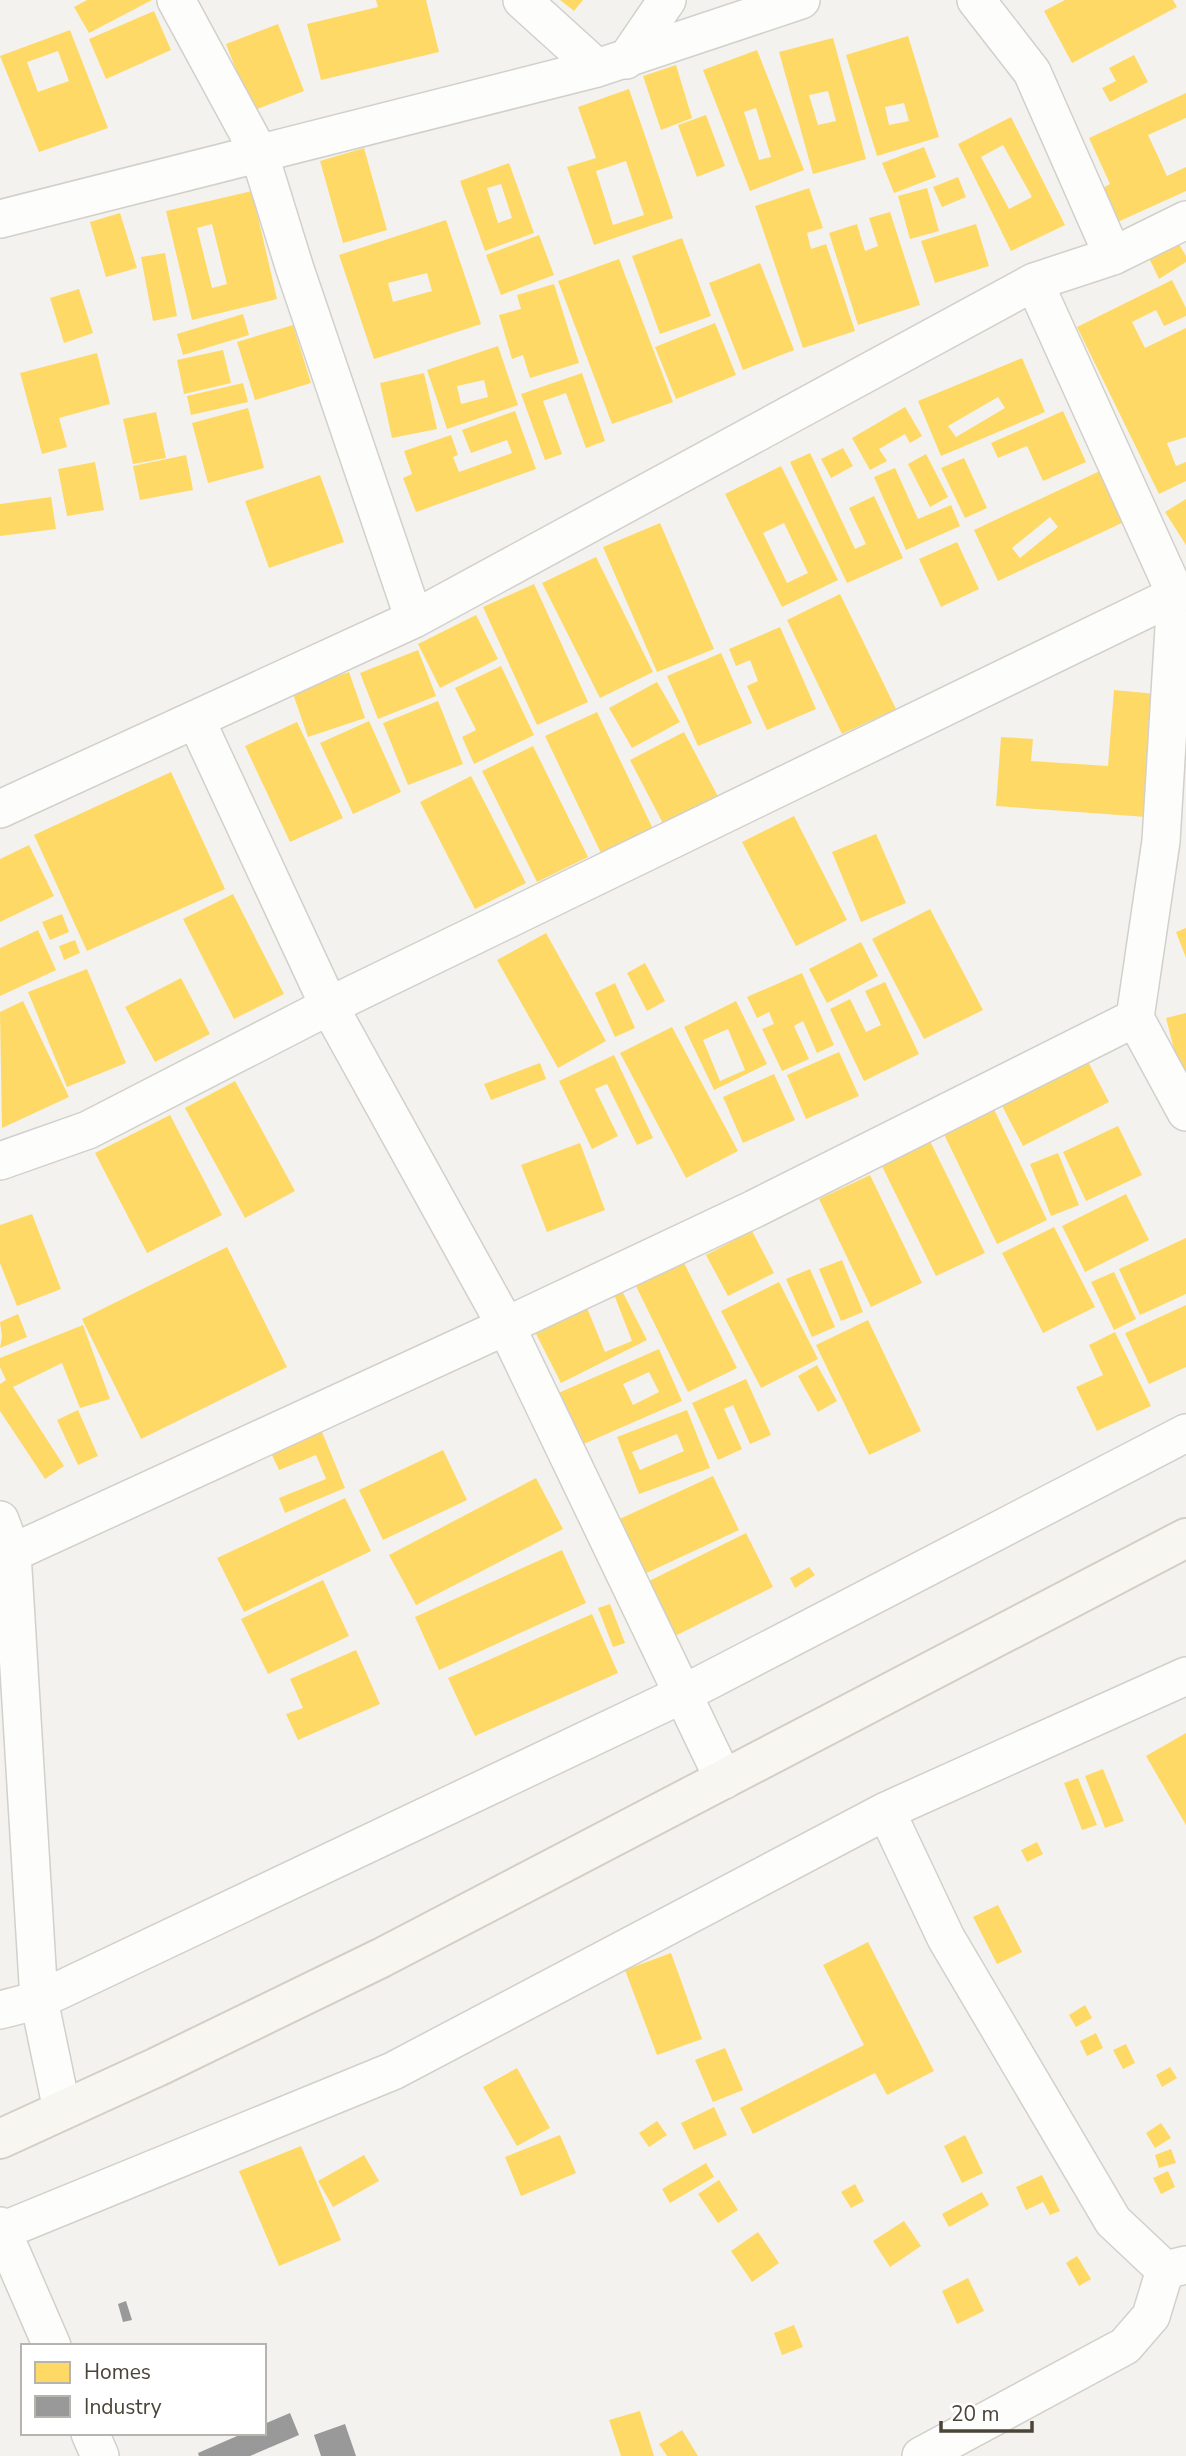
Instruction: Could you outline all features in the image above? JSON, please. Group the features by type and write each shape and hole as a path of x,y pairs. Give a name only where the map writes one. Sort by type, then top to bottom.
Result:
{"main road":[{"path":"0,2139 157,2067 382,1958 1186,1538"}],"street":[{"path":"176,0 259,153 295,269 414,620"},
{"path":"522,0 611,64"},
{"path":"611,64 667,0"},
{"path":"0,219 611,64 801,0"},
{"path":"976,0 1032,72 1113,256"},
{"path":"0,809 414,620 1034,282 1113,256 1186,220"},
{"path":"1034,282 1181,593 1161,841 1135,1018 1186,1112"},
{"path":"0,1161 88,1130 329,1006 1181,593"},
{"path":"196,720 329,1006 506,1326 724,1780"},
{"path":"62,2110 39,2000 6,1537 506,1326 754,1209 1135,1018"},
{"path":"0,2010 39,2000 681,1695 1186,1433"},
{"path":"51,2344 1,2228 393,2071 886,1811 1186,1676"},
{"path":"886,1811 946,1938 1113,2221 1175,2267 1151,2316 1125,2346 921,2456"},
{"path":"91,2435 100,2456"}],"building: Homes":[{"path":"87,0 152,0 89,33 74,7"},
{"path":"376,0 426,0 439,52 321,80 307,24 378,7"},
{"path":"560,0 583,0 574,11"},
{"path":"1065,0 1173,0 1177,7 1072,63 1044,11"},
{"path":"154,11 171,50 106,79 89,39"},
{"path":"278,24 304,91 252,111 226,44"},
{"path":"70,30 108,128 39,152 0,56","holes":["58,51 69,81 38,92 27,62"]},
{"path":"908,36 939,137 877,156 846,55","holes":["904,103 909,121 889,125 885,107"]},
{"path":"833,38 866,159 813,174 779,52","holes":["828,91 836,121 818,125 809,95"]},
{"path":"757,50 804,170 750,191 703,70","holes":["756,108 771,157 759,160 744,112"]},
{"path":"1134,55 1148,82 1110,102 1102,88 1116,81 1109,68"},
{"path":"676,65 692,118 661,130 643,76"},
{"path":"629,89 673,218 594,245 567,167 596,158 578,107","holes":["626,161 644,215 613,225 596,171"]},
{"path":"1186,93 1186,118 1148,135 1167,176 1186,167 1186,191 1111,225 1095,192 1110,184 1089,138"},
{"path":"706,115 725,166 697,177 678,125"},
{"path":"1011,117 1065,225 1011,251 958,144","holes":["1003,145 1032,197 1009,209 981,157"]},
{"path":"924,147 936,177 894,193 882,163"},
{"path":"364,148 387,230 343,243 320,161"},
{"path":"509,163 534,233 485,251 460,181","holes":["501,184 512,218 498,223 487,188"]},
{"path":"958,177 966,197 942,207 933,187"},
{"path":"809,188 823,228 807,233 811,249 826,244 855,331 803,348 755,206"},
{"path":"927,188 939,231 910,239 898,196"},
{"path":"252,191 277,299 192,320 166,211","holes":["212,224 227,284 212,288 197,228"]},
{"path":"890,212 920,305 858,325 829,233 857,224 865,251 878,246 869,218"},
{"path":"120,213 137,268 106,277 90,222"},
{"path":"446,220 481,324 374,359 339,255","holes":["427,273 432,291 393,302 388,283"]},
{"path":"976,224 989,266 935,283 921,241"},
{"path":"539,235 554,275 501,295 486,255"},
{"path":"682,238 711,316 660,334 632,256"},
{"path":"1177,241 1186,256 1186,262 1159,279 1148,256"},
{"path":"165,253 177,316 153,321 141,257"},
{"path":"619,259 673,402 612,424 558,281"},
{"path":"760,263 794,350 743,370 709,283"},
{"path":"1172,280 1186,308 1186,316 1164,326 1156,310 1132,322 1145,348 1186,328 1186,437 1167,443 1176,466 1186,462 1186,481 1159,494 1077,327"},
{"path":"554,284 579,363 530,378 523,355 512,359 499,315 521,309 517,295"},
{"path":"79,289 93,333 64,343 50,298"},
{"path":"243,314 249,335 183,355 177,334"},
{"path":"715,323 736,375 676,399 655,347"},
{"path":"293,325 311,383 255,400 237,342"},
{"path":"498,346 518,405 447,429 427,370","holes":["484,380 488,397 461,404 457,386"]},
{"path":"223,350 231,383 184,394 177,360"},
{"path":"97,353 110,404 59,418 67,447 42,454 20,373"},
{"path":"1022,358 1045,412 941,456 918,401","holes":["998,397 1005,408 956,437 948,426"]},
{"path":"424,373 437,429 392,438 380,383"},
{"path":"582,373 605,441 586,448 566,393 543,401 562,454 545,460 521,394"},
{"path":"243,383 248,402 191,415 187,396"},
{"path":"905,407 922,436 910,443 905,434 879,449 887,461 870,470 852,438"},
{"path":"248,408 264,468 208,483 192,423"},
{"path":"515,411 536,469 416,512 403,478 412,474 404,451 451,435 458,455 453,457 459,472 512,453 507,440 471,453 462,430"},
{"path":"1063,411 1086,462 1043,481 1027,446 998,458 991,443"},
{"path":"156,412 166,458 133,464 123,419"},
{"path":"843,448 853,466 831,478 821,459"},
{"path":"810,453 855,549 866,544 849,508 874,496 903,558 847,583 790,462"},
{"path":"926,454 948,497 930,507 908,464"},
{"path":"186,455 193,490 140,500 133,466"},
{"path":"964,458 987,508 965,518 941,468"},
{"path":"95,462 104,510 67,516 58,469"},
{"path":"781,466 838,580 782,607 725,494","holes":["784,523 808,573 787,583 763,533"]},
{"path":"895,468 918,519 951,505 960,526 906,550 874,477"},
{"path":"1102,470 1126,521 998,581 974,530","holes":["1050,517 1058,527 1020,558 1012,548"]},
{"path":"320,475 344,542 269,568 245,501"},
{"path":"51,497 56,529 0,536 0,504"},
{"path":"1186,499 1186,545 1165,512"},
{"path":"660,523 714,649 657,672 603,547"},
{"path":"957,542 979,589 941,607 919,559"},
{"path":"596,557 653,672 600,698 542,583"},
{"path":"534,584 588,702 537,725 483,607"},
{"path":"840,594 896,709 842,734 787,620"},
{"path":"476,615 498,659 440,688 418,644"},
{"path":"780,627 816,709 767,730 747,686 758,681 750,660 736,666 729,649"},
{"path":"418,650 436,696 378,719 360,673"},
{"path":"721,653 752,723 698,746 667,676"},
{"path":"501,666 534,735 474,764 462,737 476,730 455,688"},
{"path":"349,672 365,718 308,737 292,691"},
{"path":"657,682 680,722 632,748 609,708"},
{"path":"1114,690 1156,694 1146,817 996,806 1001,737 1033,739 1031,761 1108,766"},
{"path":"438,701 463,764 408,785 383,723"},
{"path":"597,712 653,829 601,853 545,736"},
{"path":"369,721 401,792 353,814 320,743"},
{"path":"297,722 343,818 290,842 245,746"},
{"path":"684,732 723,806 669,835 630,760"},
{"path":"533,746 588,857 537,882 482,771"},
{"path":"171,772 225,889 87,951 34,835"},
{"path":"471,776 526,883 475,909 420,802"},
{"path":"794,816 847,920 796,946 742,842"},
{"path":"876,834 906,903 861,922 832,852"},
{"path":"29,845 54,896 0,922 0,859"},
{"path":"233,894 284,994 234,1019 183,919"},
{"path":"930,909 983,1010 924,1039 872,939"},
{"path":"62,914 69,932 50,940 42,922"},
{"path":"1186,928 1186,958 1176,932"},
{"path":"38,930 56,970 0,996 0,948"},
{"path":"546,933 606,1041 558,1068 497,960"},
{"path":"75,940 80,953 64,960 59,946"},
{"path":"861,942 878,976 827,1003 809,969"},
{"path":"645,963 665,1001 647,1011 627,973"},
{"path":"87,969 126,1063 67,1087 28,992"},
{"path":"802,973 834,1045 817,1053 803,1021 794,1026 809,1059 782,1071 762,1029 774,1024 769,1012 757,1018 747,997"},
{"path":"181,978 210,1034 155,1062 125,1007"},
{"path":"885,982 919,1054 864,1081 830,1009 850,999 866,1032 881,1025 865,991"},
{"path":"615,983 635,1028 615,1037 595,993"},
{"path":"23,1001 69,1097 2,1128 0,1012"},
{"path":"736,1001 767,1064 714,1090 684,1027","holes":["728,1029 745,1070 720,1081 703,1040"]},
{"path":"1186,1013 1186,1071 1180,1073 1166,1018"},
{"path":"672,1027 738,1151 686,1178 620,1053"},
{"path":"839,1052 859,1096 806,1119 787,1075"},
{"path":"1083,1052 1109,1102 1023,1146 997,1096"},
{"path":"614,1055 653,1138 637,1145 607,1084 595,1089 618,1136 592,1149 559,1081"},
{"path":"540,1063 546,1079 491,1100 484,1084"},
{"path":"774,1074 795,1120 743,1143 723,1097"},
{"path":"235,1081 295,1191 245,1218 185,1108"},
{"path":"991,1103 1047,1220 997,1244 940,1126"},
{"path":"170,1115 222,1215 147,1253 95,1153"},
{"path":"1118,1126 1142,1175 1086,1201 1063,1152"},
{"path":"926,1133 985,1253 936,1276 877,1156"},
{"path":"580,1143 605,1210 547,1232 521,1165"},
{"path":"1058,1153 1079,1205 1051,1216 1030,1164"},
{"path":"870,1175 922,1283 871,1307 819,1199"},
{"path":"1126,1194 1149,1240 1085,1272 1062,1226"},
{"path":"32,1214 61,1289 17,1306 0,1263 0,1225"},
{"path":"1054,1227 1095,1307 1043,1333 1002,1253"},
{"path":"752,1231 774,1273 728,1296 706,1255"},
{"path":"1186,1238 1186,1294 1140,1315 1119,1269"},
{"path":"227,1247 287,1367 141,1439 82,1319"},
{"path":"679,1253 737,1368 688,1392 631,1276"},
{"path":"842,1260 863,1312 841,1321 819,1269"},
{"path":"810,1269 835,1327 812,1337 786,1279"},
{"path":"1114,1272 1136,1319 1114,1330 1091,1282"},
{"path":"779,1282 818,1359 761,1388 721,1311"},
{"path":"618,1283 647,1340 561,1383 532,1326","holes":["615,1297 632,1341 605,1352 587,1308"]},
{"path":"1186,1305 1186,1367 1149,1384 1125,1333"},
{"path":"18,1314 27,1337 0,1348 0,1322"},
{"path":"868,1320 921,1431 869,1455 816,1345"},
{"path":"83,1325 110,1399 80,1408 62,1363 13,1387 64,1466 45,1479 0,1411 0,1384 6,1380 0,1367 0,1358"},
{"path":"1115,1332 1151,1406 1097,1431 1076,1387 1103,1375 1089,1345"},
{"path":"659,1349 682,1401 579,1446 556,1394","holes":["649,1372 659,1392 633,1405 623,1384"]},
{"path":"817,1365 837,1401 818,1412 798,1376"},
{"path":"746,1379 771,1435 750,1444 733,1405 724,1409 742,1449 718,1460 692,1403"},
{"path":"78,1410 98,1456 78,1465 57,1420"},
{"path":"687,1410 710,1468 639,1494 617,1437","holes":["677,1434 684,1451 640,1470 632,1452"]},
{"path":"322,1432 345,1488 285,1513 279,1498 326,1479 316,1455 279,1470 271,1453"},
{"path":"443,1450 467,1500 383,1540 359,1490"},
{"path":"713,1476 739,1530 638,1577 613,1522"},
{"path":"536,1478 563,1529 416,1605 389,1555"},
{"path":"345,1498 371,1551 244,1612 217,1558"},
{"path":"746,1533 773,1587 675,1636 647,1582"},
{"path":"562,1550 586,1603 439,1670 415,1617"},
{"path":"809,1567 815,1575 795,1588 790,1578"},
{"path":"323,1580 349,1636 268,1674 241,1619"},
{"path":"610,1604 625,1643 613,1647 598,1608"},
{"path":"592,1614 618,1673 475,1736 448,1678"},
{"path":"356,1650 380,1704 298,1740 286,1714 303,1708 290,1679"},
{"path":"1186,1733 1186,1825 1146,1756"},
{"path":"1103,1769 1124,1821 1105,1828 1085,1776"},
{"path":"1078,1778 1097,1825 1082,1830 1064,1783"},
{"path":"1037,1842 1043,1854 1027,1862 1021,1850"},
{"path":"998,1905 1022,1952 997,1964 973,1917"},
{"path":"868,1942 934,2071 887,2095 875,2073 753,2134 740,2108 864,2045 823,1965"},
{"path":"671,1953 702,2039 657,2055 625,1970"},
{"path":"1085,2005 1092,2018 1076,2027 1069,2015"},
{"path":"1096,2033 1103,2048 1087,2056 1080,2041"},
{"path":"1126,2044 1135,2063 1123,2069 1113,2050"},
{"path":"725,2048 743,2090 713,2102 695,2060"},
{"path":"1170,2067 1177,2078 1162,2087 1156,2075"},
{"path":"517,2068 550,2128 517,2146 483,2087"},
{"path":"714,2107 727,2135 694,2150 681,2123"},
{"path":"657,2121 667,2135 649,2147 639,2133"},
{"path":"1161,2123 1171,2138 1155,2148 1146,2133"},
{"path":"560,2135 576,2173 521,2196 505,2157"},
{"path":"965,2135 983,2173 962,2183 944,2146"},
{"path":"301,2146 341,2240 279,2266 239,2171"},
{"path":"1171,2149 1176,2163 1159,2168 1155,2155"},
{"path":"364,2155 379,2181 333,2207 318,2181"},
{"path":"706,2163 714,2177 670,2203 662,2189"},
{"path":"1168,2171 1175,2187 1161,2194 1153,2178"},
{"path":"1042,2175 1060,2211 1050,2215 1043,2202 1026,2210 1016,2187"},
{"path":"719,2180 738,2210 718,2223 698,2194"},
{"path":"855,2184 864,2201 851,2208 841,2192"},
{"path":"982,2192 989,2205 949,2227 942,2214"},
{"path":"904,2221 921,2246 890,2267 873,2241"},
{"path":"758,2232 779,2263 752,2282 731,2251"},
{"path":"1077,2256 1091,2279 1079,2286 1066,2263"},
{"path":"968,2278 984,2311 957,2324 942,2291"},
{"path":"794,2325 803,2347 782,2355 774,2333"},
{"path":"640,2411 654,2456 621,2456 609,2420"},
{"path":"682,2430 698,2456 667,2456 659,2444"}],"building: Industry":[{"path":"126,2301 132,2320 123,2322 118,2304"},
{"path":"290,2413 299,2435 250,2456 199,2456 198,2453 239,2435 266,2435 266,2423"},
{"path":"345,2424 356,2456 321,2456 314,2435"}]}
